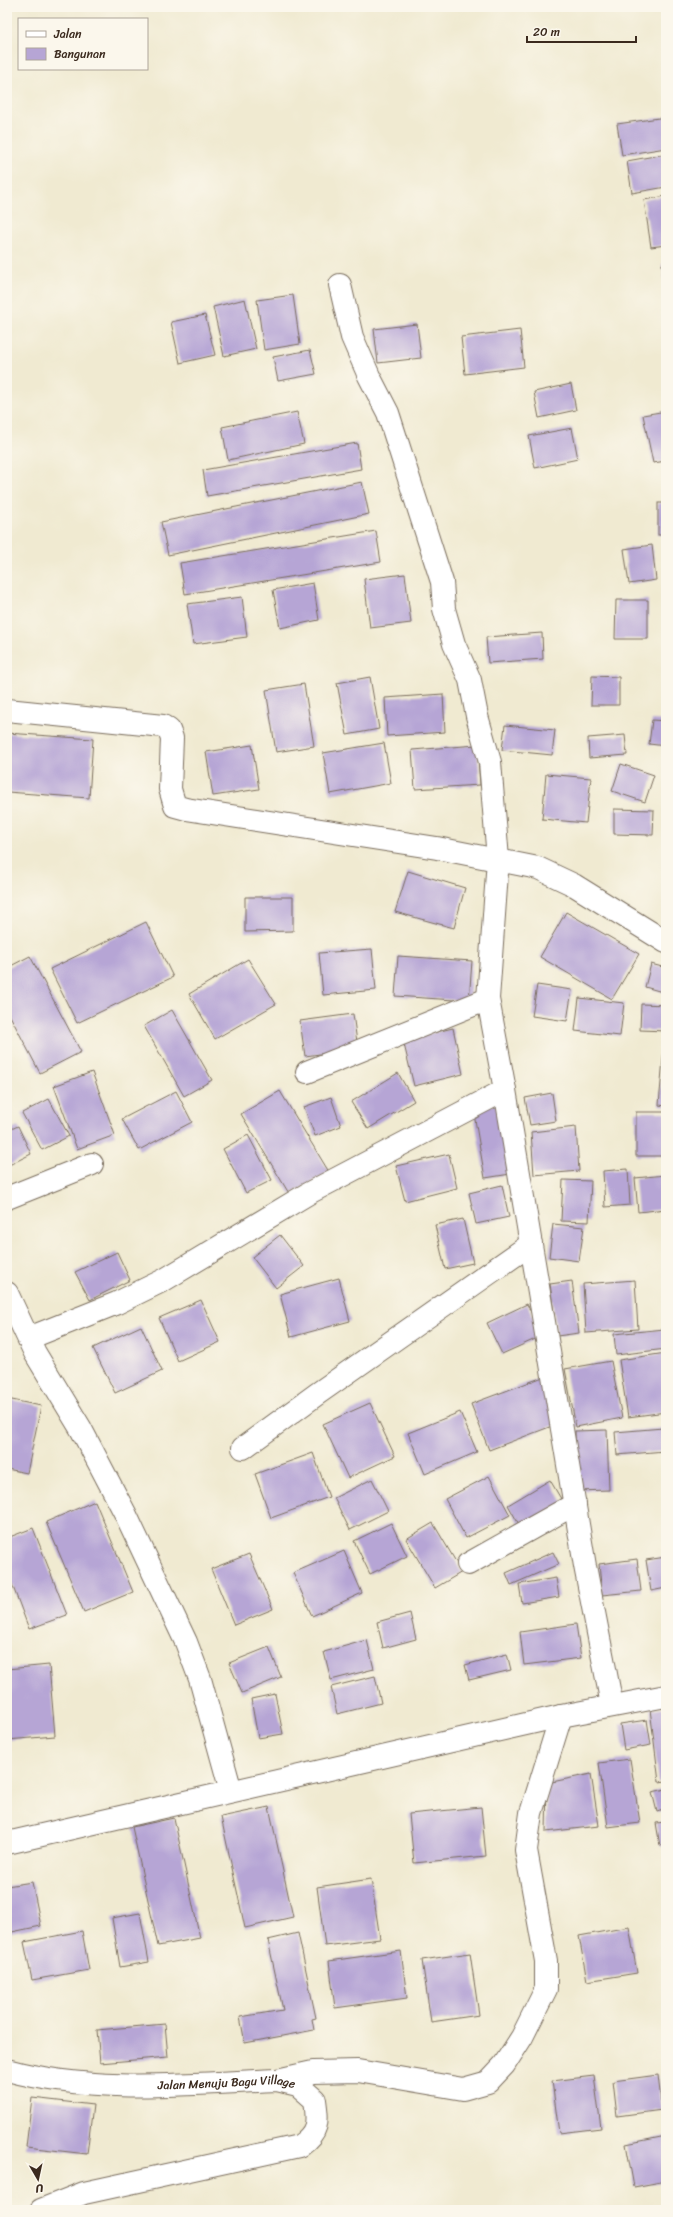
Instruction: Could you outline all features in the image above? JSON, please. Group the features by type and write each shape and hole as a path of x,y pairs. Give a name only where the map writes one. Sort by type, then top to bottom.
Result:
{"street":[{"path":"340,285 352,337 369,376 388,413 442,582 444,609 454,644 470,680 477,716 490,762 498,859 488,999 505,1090 575,1504 584,1566 612,1705"},
{"path":"7,710 163,726 169,730 172,738 170,789 175,806 498,859 538,868 556,875 666,942"},
{"path":"307,1072 488,999"},
{"path":"29,1338 117,1303 164,1280 309,1193 505,1090"},
{"path":"7,1198 92,1164"},
{"path":"243,1448 317,1394 531,1244"},
{"path":"7,1293 36,1353 81,1429 125,1514 186,1642 200,1678 231,1791"},
{"path":"468,1564 575,1504"},
{"path":"7,1843 561,1716 612,1705 666,1696"},
{"path":"278,2080 313,2072 358,2071 463,2089 488,2082 504,2065 522,2037 546,1989 546,1962 526,1850 531,1813 561,1716"},
{"name":"Jalan Menuju Bagu Village","path":"7,2070 52,2081 148,2086 278,2080 298,2085 315,2100 317,2125 311,2137 300,2146 84,2193 42,2210"}],"building":[{"path":"666,117 666,148 622,155 617,124"},
{"path":"666,154 666,187 632,193 627,161"},
{"path":"666,196 666,245 651,247 644,200"},
{"path":"666,263 666,286 665,286 662,264"},
{"path":"293,295 300,344 264,350 257,300"},
{"path":"245,299 256,349 224,356 213,307"},
{"path":"205,315 215,355 180,363 171,322"},
{"path":"417,324 421,358 378,363 374,329"},
{"path":"520,330 524,367 465,374 461,337"},
{"path":"310,350 316,374 278,381 273,357"},
{"path":"571,384 576,410 539,418 534,392"},
{"path":"666,411 666,461 653,463 643,415"},
{"path":"297,412 304,444 228,460 222,427"},
{"path":"572,428 578,459 535,468 529,436"},
{"path":"357,443 361,469 207,496 203,470"},
{"path":"362,482 369,514 168,555 161,522"},
{"path":"658,503 666,503 666,535 658,535"},
{"path":"376,531 381,562 185,594 180,563"},
{"path":"652,545 656,580 629,584 624,549"},
{"path":"405,574 411,623 370,628 364,579"},
{"path":"313,583 319,620 280,628 273,590"},
{"path":"242,597 247,637 193,644 187,604"},
{"path":"616,600 648,600 648,639 615,639"},
{"path":"542,633 543,659 488,663 486,637"},
{"path":"592,676 619,677 619,705 591,705"},
{"path":"370,677 379,729 347,735 337,683"},
{"path":"304,684 314,746 276,752 266,690"},
{"path":"443,694 445,732 387,736 385,698"},
{"path":"652,720 666,721 666,746 649,744"},
{"path":"505,725 555,730 552,755 502,750"},
{"path":"7,733 93,739 89,798 7,792"},
{"path":"625,735 627,755 589,758 588,738"},
{"path":"384,743 391,783 330,794 323,753"},
{"path":"252,745 259,789 213,796 206,752"},
{"path":"477,745 480,785 415,789 412,750"},
{"path":"621,764 654,775 645,802 612,791"},
{"path":"546,774 591,778 586,823 542,819"},
{"path":"614,809 654,810 653,835 614,834"},
{"path":"408,871 465,888 454,928 395,912"},
{"path":"245,897 293,897 293,931 245,932"},
{"path":"566,912 639,954 612,999 540,957"},
{"path":"146,922 173,977 77,1023 50,969"},
{"path":"372,949 376,990 323,995 319,953"},
{"path":"30,956 81,1052 40,1073 7,1010 7,968"},
{"path":"398,956 472,961 469,1001 395,996"},
{"path":"248,959 276,1004 215,1039 189,994"},
{"path":"651,964 666,968 666,993 645,987"},
{"path":"537,985 572,990 567,1021 532,1016"},
{"path":"579,998 624,1003 620,1036 575,1031"},
{"path":"641,1004 666,1005 666,1031 640,1030"},
{"path":"172,1010 212,1080 184,1096 144,1026"},
{"path":"353,1014 358,1049 305,1056 300,1021"},
{"path":"453,1028 463,1074 414,1086 403,1040"},
{"path":"666,1035 666,1106 659,1105"},
{"path":"92,1072 115,1135 77,1149 54,1086"},
{"path":"398,1073 414,1101 368,1129 351,1102"},
{"path":"176,1091 192,1122 139,1150 122,1119"},
{"path":"280,1091 329,1172 290,1195 241,1114"},
{"path":"552,1093 556,1121 530,1125 525,1098"},
{"path":"331,1097 341,1126 315,1136 304,1107"},
{"path":"49,1099 69,1136 42,1150 22,1113"},
{"path":"504,1103 517,1173 485,1178 473,1108"},
{"path":"636,1112 666,1112 666,1156 636,1156"},
{"path":"18,1126 31,1154 7,1166 7,1131"},
{"path":"576,1127 579,1171 534,1175 531,1132"},
{"path":"248,1135 272,1180 246,1193 223,1149"},
{"path":"449,1154 457,1188 405,1201 396,1166"},
{"path":"628,1169 630,1205 605,1207 603,1171"},
{"path":"666,1175 666,1209 638,1212 635,1178"},
{"path":"563,1180 591,1181 589,1222 561,1221"},
{"path":"502,1185 509,1217 476,1224 469,1193"},
{"path":"463,1219 473,1263 445,1269 435,1225"},
{"path":"553,1224 584,1227 579,1261 549,1257"},
{"path":"280,1235 304,1266 276,1288 252,1257"},
{"path":"117,1252 130,1280 90,1300 75,1272"},
{"path":"339,1278 350,1321 291,1337 280,1294"},
{"path":"635,1280 638,1329 586,1333 583,1284"},
{"path":"572,1281 579,1333 557,1336 550,1284"},
{"path":"201,1300 220,1342 178,1361 159,1318"},
{"path":"527,1304 542,1336 502,1354 487,1323"},
{"path":"141,1326 162,1371 115,1393 93,1348"},
{"path":"665,1329 666,1349 616,1355 614,1334"},
{"path":"666,1353 666,1412 628,1417 619,1360"},
{"path":"611,1361 622,1418 576,1427 565,1369"},
{"path":"543,1377 560,1423 489,1450 471,1404"},
{"path":"7,1399 41,1406 27,1473 7,1469"},
{"path":"370,1403 395,1456 348,1478 323,1424"},
{"path":"460,1412 477,1452 425,1474 408,1433"},
{"path":"663,1428 665,1451 617,1455 615,1432"},
{"path":"607,1430 609,1490 576,1491 575,1431"},
{"path":"313,1453 329,1497 271,1518 255,1474"},
{"path":"489,1476 510,1515 466,1538 445,1499"},
{"path":"372,1479 388,1511 350,1530 334,1498"},
{"path":"550,1480 564,1504 521,1528 508,1505"},
{"path":"95,1501 133,1592 84,1612 46,1522"},
{"path":"391,1523 407,1556 370,1574 354,1541"},
{"path":"433,1523 462,1572 435,1588 406,1539"},
{"path":"33,1528 67,1615 29,1629 7,1571 7,1538"},
{"path":"344,1551 362,1593 312,1616 293,1573"},
{"path":"553,1552 559,1564 511,1585 506,1573"},
{"path":"249,1554 273,1609 234,1625 211,1569"},
{"path":"666,1557 666,1588 651,1591 646,1560"},
{"path":"637,1559 641,1591 602,1595 599,1564"},
{"path":"556,1578 559,1597 522,1603 519,1584"},
{"path":"410,1613 416,1639 383,1648 377,1622"},
{"path":"576,1624 581,1658 524,1665 520,1632"},
{"path":"367,1640 374,1669 331,1680 324,1652"},
{"path":"269,1647 281,1677 242,1693 229,1663"},
{"path":"507,1654 511,1670 469,1680 465,1665"},
{"path":"49,1665 55,1736 7,1740 7,1669"},
{"path":"375,1676 381,1703 337,1714 331,1687"},
{"path":"275,1694 283,1734 258,1738 251,1699"},
{"path":"666,1707 666,1781 659,1782 650,1709"},
{"path":"647,1720 651,1745 624,1750 620,1724"},
{"path":"630,1759 640,1823 608,1827 599,1763"},
{"path":"591,1774 599,1826 546,1832 547,1783"},
{"path":"666,1789 666,1809 657,1812 652,1792"},
{"path":"269,1807 293,1917 245,1928 221,1817"},
{"path":"481,1807 486,1856 414,1863 409,1814"},
{"path":"174,1818 200,1938 158,1946 132,1827"},
{"path":"666,1822 666,1845 660,1846 656,1823"},
{"path":"371,1879 380,1939 325,1946 317,1887"},
{"path":"32,1882 41,1926 7,1933 7,1886"},
{"path":"140,1913 149,1962 120,1967 112,1918"},
{"path":"629,1927 637,1973 587,1981 579,1936"},
{"path":"82,1931 89,1970 32,1980 24,1942"},
{"path":"298,1933 316,2018 312,2019 314,2030 245,2043 240,2017 283,2010 268,1940"},
{"path":"401,1951 407,1998 335,2008 329,1961"},
{"path":"470,1953 479,2015 431,2022 422,1960"},
{"path":"165,2024 168,2057 100,2063 97,2030"},
{"path":"658,2075 662,2110 617,2116 613,2081"},
{"path":"594,2076 601,2128 559,2133 552,2081"},
{"path":"32,2098 93,2105 87,2154 26,2147"},
{"path":"666,2136 666,2181 634,2187 626,2144"}]}
